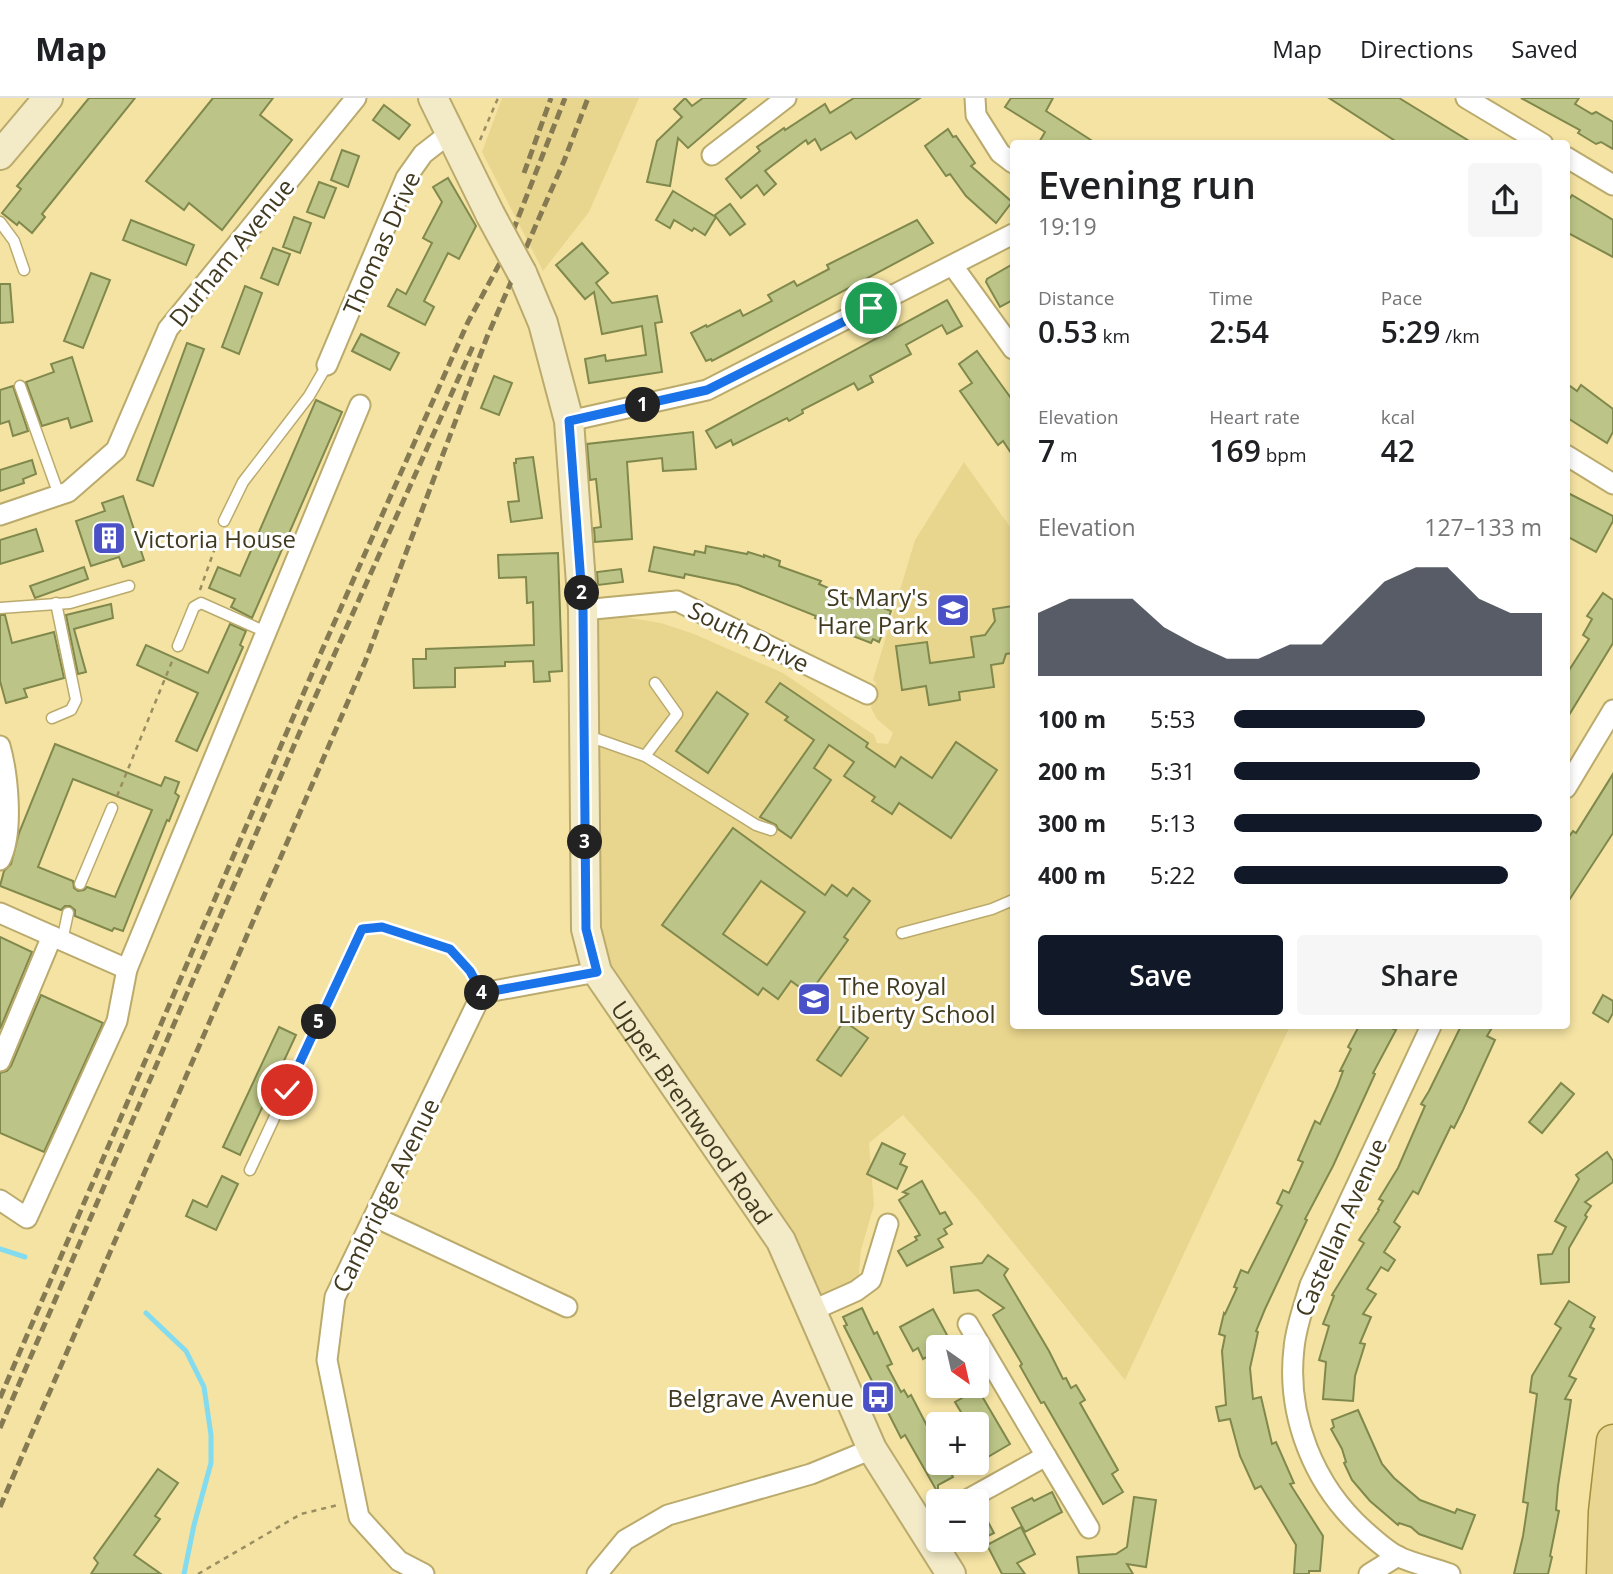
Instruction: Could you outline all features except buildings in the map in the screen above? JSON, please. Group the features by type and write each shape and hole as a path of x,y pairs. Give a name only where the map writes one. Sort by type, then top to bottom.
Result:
{"main road":[{"path":"1603,1574 1605,1512 1613,1441"}],"street":[{"path":"0,155 48,98"},
{"name":"Durham Avenue","path":"0,515 68,492 116,450 168,329 356,98"},
{"name":"Upper Brentwood Road","path":"433,98 522,273 544,323 569,421 583,610 586,929 597,972 781,1241 872,1449 926,1516"},
{"path":"712,155 786,98"},
{"path":"975,98 976,115 1000,153 1010,161"},
{"path":"1466,98 1537,140"},
{"name":"Thomas Drive","path":"327,365 406,178 423,154 450,133"},
{"path":"1570,159 1613,185"},
{"path":"569,421 707,390 1010,236"},
{"path":"953,267 1010,345"},
{"path":"0,1200 27,1219 117,1021 127,968 360,405"},
{"path":"1570,457 1613,484"},
{"name":"South Drive","path":"583,610 677,601 867,694"},
{"path":"1573,761 1613,710"},
{"path":"0,746 7,771 7,847 0,860"},
{"path":"0,913 127,968"},
{"path":"0,1061 57,939"},
{"path":"482,993 597,972"},
{"name":"Cambridge Avenue","path":"424,1574 399,1561 359,1517 327,1360 335,1297 482,993"},
{"name":"Castellan Avenue","path":"1430,1029 1310,1285 1293,1350 1297,1410 1311,1460 1327,1489 1347,1515 1398,1556 1450,1574"},
{"path":"375,1217 567,1307"},
{"path":"811,1311 856,1291 871,1280 888,1224"},
{"path":"968,1324 1088,1528"},
{"path":"597,1574 625,1540 667,1516 811,1474 872,1449"},
{"path":"986,1489 1046,1456"},
{"name":"Upper Brentwood Road","path":"942,1552 951,1574"},
{"path":"1369,1574 1398,1556"}],"lane":[{"path":"0,222 14,241 24,270"},
{"path":"224,521 243,482 309,397 327,365"},
{"path":"20,386 59,495"},
{"path":"0,608 71,603 129,586"},
{"path":"51,718 71,710 76,700 56,603"},
{"path":"178,646 194,607 201,603 266,632"},
{"path":"645,756 677,714 655,683"},
{"path":"584,735 645,756 756,825 771,830"},
{"path":"80,884 113,808"},
{"path":"902,933 992,909 1010,901"},
{"path":"57,939 68,913"},
{"path":"250,1170 362,929 382,927 450,949 470,971 482,993"}],"path":[{"path":"468,167 498,98"},
{"path":"194,607 224,521"},
{"path":"113,808 178,646"},
{"path":"198,1574 301,1514 356,1502"}],"shaded area":[{"path":"502,98 639,98 589,212 543,271 482,152"},
{"name":"The Royal Liberty School","path":"964,462 1010,527 1010,1029 1289,1029 1125,1380 976,1197 903,1115 869,1143 874,1205 861,1250 858,1284 811,1311 597,972 583,610 661,623 694,634 783,673 874,735 877,743 888,744 893,733 877,719 871,708 876,683 873,680 915,540"}],"waterway":[{"path":"0,1249 25,1257"},
{"path":"146,1313 186,1351 204,1387 211,1435 211,1463 184,1574"}],"railway":[{"path":"524,173 551,98"},
{"path":"0,1398 323,648 468,322 502,259 565,98"},
{"path":"0,1507 365,662 487,337 564,161 588,98"},
{"path":"0,1428 308,713 473,346"}],"place":[{"name":"Victoria House","path":"109,538"},
{"name":"St Mary's Hare Park","path":"953,610"},
{"name":"The Royal Liberty School","path":"814,999"},
{"name":"Belgrave Avenue","path":"878,1397"}],"route":[{"path":"287,1090 362,929 382,927 450,949 470,971 482,993 597,972 586,929 583,610 569,421 707,390 871,308"}]}
